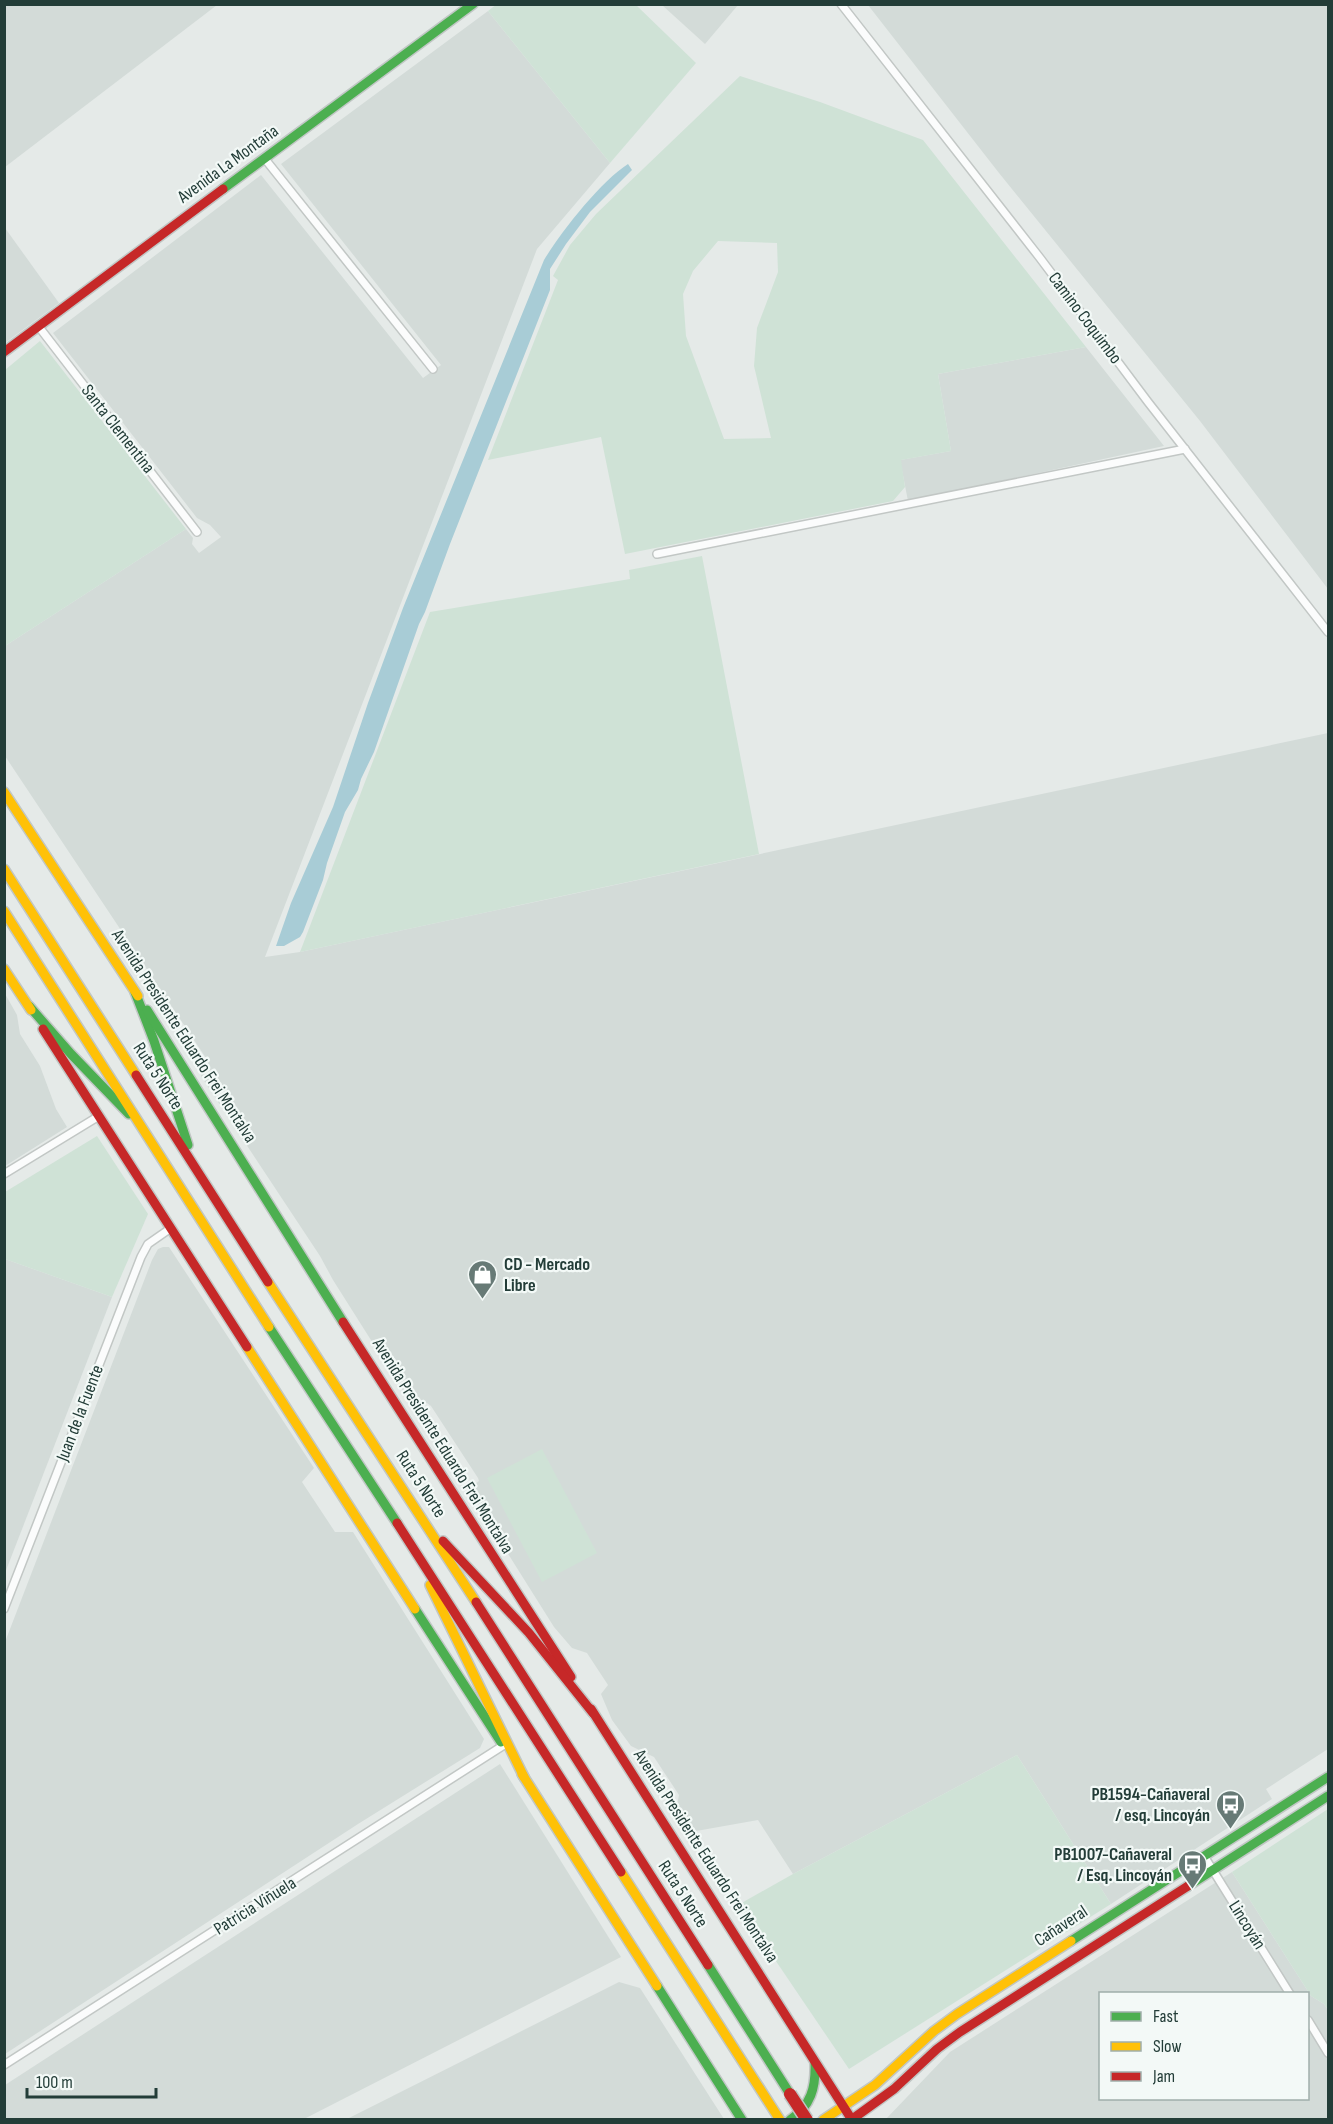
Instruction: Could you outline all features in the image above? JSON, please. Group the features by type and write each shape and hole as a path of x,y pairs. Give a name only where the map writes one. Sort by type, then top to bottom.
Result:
{"main road":[{"name":"Avenida La Montaña","path":"4,352 473,4"},
{"name":"Avenida Presidente Eduardo Frei Montalva","path":"4,792 135,992 402,1416 852,2119"},
{"name":"Ruta 5 Norte","path":"4,869 807,2120"},
{"path":"4,911 780,2120"},
{"path":"4,969 504,1745 742,2120"},
{"path":"135,992 200,1174"},
{"path":"28,1006 101,1086 143,1127"},
{"path":"418,1513 529,1633 593,1713"},
{"path":"412,1545 472,1674 512,1749 524,1777"},
{"name":"Cañaveral","path":"823,2120 875,2085 934,2031 957,2014 1329,1776"},
{"name":"Cañaveral","path":"852,2119 894,2089 937,2049 960,2032 1329,1796"},
{"path":"790,2120 804,2110 814,2092 815,2060"},
{"path":"734,2108 749,2120"}],"street":[{"name":"Camino Coquimbo","path":"841,4 1329,632"},
{"path":"265,159 433,369"},
{"name":"Santa Clementina","path":"39,327 197,532"},
{"path":"657,554 1185,449"},
{"path":"4,1174 99,1116"},
{"name":"Juan de la Fuente","path":"4,1609 141,1257 148,1244 171,1228"},
{"name":"Patricia Viñuela","path":"4,2066 504,1745"},
{"name":"Lincoyán","path":"1204,1856 1289,1992"},
{"path":"1309,2022 1329,2053"}],"shaded area":[{"path":"5,4 217,4 217,5 5,167"},
{"path":"662,5 738,5 705,44"},
{"path":"868,5 1328,5 1328,589 1200,421 999,173"},
{"path":"488,11 610,163 537,249 265,957 300,952 1328,733 1328,1749 1266,1789 1272,1799 1111,1904 1017,1755 793,1874 758,1820 685,1833 676,1811 679,1795 654,1757 631,1746 612,1720 601,1694 608,1685 587,1653 572,1648 554,1627 478,1506 474,1485 479,1481 478,1478 431,1406 427,1403 412,1405 320,1256 201,1076 206,1058 5,756 5,646 186,529 193,538 192,544 199,553 221,537 210,525 197,518 53,333 261,175 423,378 441,365 281,164"},
{"path":"5,228 59,303 4,343"},
{"path":"1086,347 1164,446 908,501 900,460 951,451 938,374"},
{"path":"4,992 17,1015 20,1034 40,1066 56,1109 67,1127 5,1166"},
{"path":"169,1247 314,1468 302,1482 335,1532 353,1532 484,1739 480,1748 358,1824 5,2054 5,1642 152,1260 158,1249"},
{"path":"5,1259 112,1297 5,1573"},
{"path":"500,1764 621,1957 304,2119 5,2119 5,2085"},
{"path":"1232,1872 1308,1992 1099,1992 1099,2100 1309,2100 1309,1993 1328,2010 1328,2119 885,2120 950,2052"},
{"path":"619,1982 640,1988 724,2119 347,2119"}],"green space":[{"path":"497,4 636,5 696,63 610,163 488,11"},
{"path":"740,76 820,102 923,140 1086,347 938,374 951,451 901,460 905,487 893,501 625,554 601,437 488,460 558,280 553,276 570,245 596,214","holes":["718,241 777,243 778,272 757,328 754,366 771,438 724,439 686,336 683,294 693,271"]},
{"path":"40,341 186,529 5,646 5,370"},
{"path":"702,556 759,854 300,952 430,612 630,579 629,570"},
{"path":"97,1136 148,1214 112,1297 5,1259 5,1192"},
{"path":"542,1449 597,1553 542,1582 487,1478"},
{"path":"1017,1755 1111,1904 849,2069 738,1905"},
{"path":"1328,1809 1328,2010 1324,2004 1311,1996 1232,1872"}],"water":[{"path":"628,164 632,170 590,212 550,269 550,290 419,624 374,752 358,790 345,812 303,932 300,937 284,946 276,946 291,903 333,807 403,608 544,260 582,208 606,182"}],"traffic: fast":[{"path":"223,189 473,4"},
{"path":"135,992 154,1041 188,1145"},
{"path":"29,1006 129,1114"},
{"path":"147,1010 343,1322"},
{"path":"269,1327 397,1523"},
{"path":"415,1609 501,1742"},
{"path":"1071,1941 1328,1777"},
{"path":"1188,1886 1328,1796"},
{"path":"708,1965 790,2094"},
{"path":"657,1986 742,2120"},
{"path":"790,2120 803,2109 811,2095 815,2063"}],"traffic: slow":[{"path":"4,792 138,996"},
{"path":"4,869 136,1075"},
{"path":"4,911 269,1327"},
{"path":"4,969 31,1010"},
{"path":"268,1282 476,1602"},
{"path":"247,1347 415,1609"},
{"path":"430,1585 524,1777"},
{"path":"522,1774 657,1986"},
{"path":"621,1872 780,2120"},
{"path":"823,2120 875,2085 934,2031 957,2014 1071,1941"}],"traffic: jam":[{"path":"4,352 223,189"},
{"path":"43,1029 247,1347"},
{"path":"136,1075 268,1282"},
{"path":"343,1322 571,1677"},
{"path":"397,1523 621,1872"},
{"path":"443,1541 529,1633 593,1713"},
{"path":"476,1602 708,1965"},
{"path":"591,1709 852,2120"},
{"path":"851,2120 894,2089 937,2049 960,2032 1188,1886"},
{"path":"790,2094 807,2120"}],"place":[{"name":"CD - Mercado Libre","path":"483,1300"},
{"name":"PB1594-Cañaveral / esq. Lincoyán","path":"1231,1830"},
{"name":"PB1007-Cañaveral / Esq. Lincoyán","path":"1193,1890"}]}
